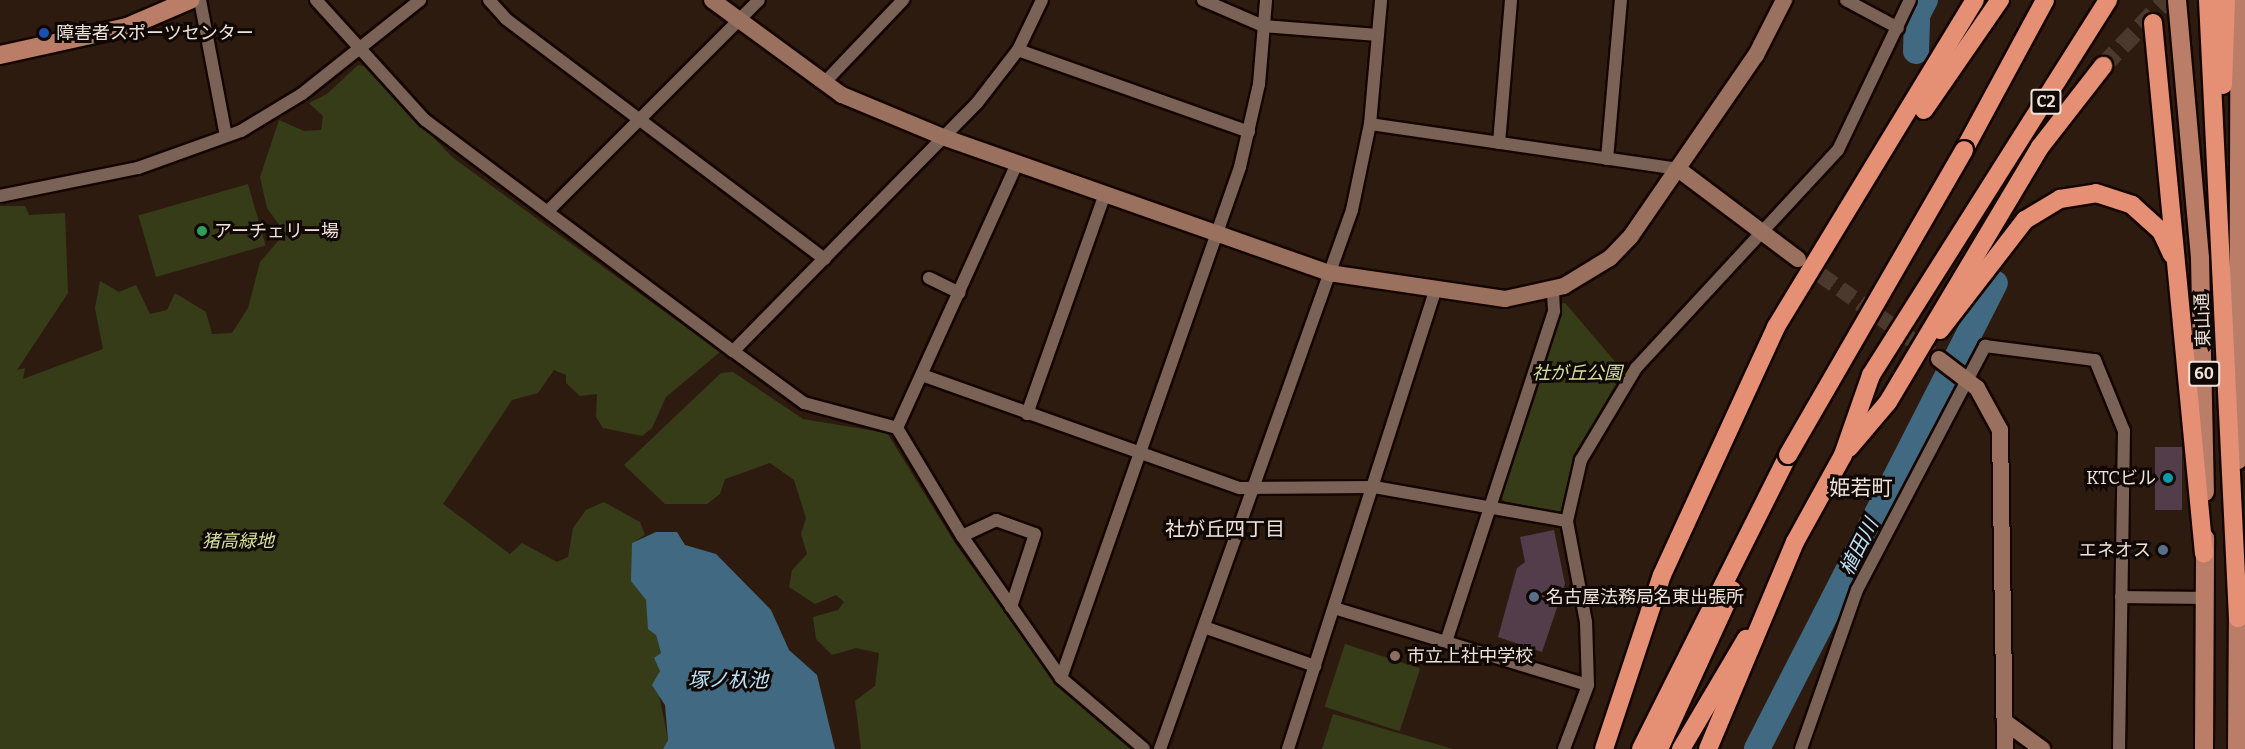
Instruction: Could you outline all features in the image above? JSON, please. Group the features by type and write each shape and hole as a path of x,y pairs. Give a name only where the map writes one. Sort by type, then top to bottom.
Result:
{"highway":[{"path":"1605,747 1662,576 1776,327 1875,169 1975,0"},
{"path":"1875,169 1931,100 2000,0"},
{"path":"1641,749 1788,455 2017,58 2044,0"},
{"name":"C2","path":"1842,455 1871,375 2108,0"},
{"path":"2208,0 2238,618"},
{"path":"2219,195 2226,0"},
{"path":"2153,23 2181,291 2204,554"},
{"path":"1903,378 2040,147 2103,66"},
{"path":"1682,749 1766,605 1842,455 2012,234 2060,199 2109,195 2143,212 2168,244 2181,291"},
{"path":"1659,749 1692,682 1788,455"},
{"path":"1708,749 1766,605"}],"main road":[{"path":"0,55 127,27 190,0"},
{"name":"東山通","path":"2177,0 2200,258 2204,749"},
{"name":"東山通","path":"2237,749 2242,289 2240,0"}],"street":[{"path":"200,0 226,136"},
{"path":"316,0 425,120 804,403 897,428 962,536 1061,678 1144,749"},
{"path":"0,196 138,168 226,136 302,94 361,50 420,0"},
{"path":"489,0 639,120 825,259"},
{"path":"712,0 824,83 943,137 1329,273 1505,299 1553,290 1610,258 1678,169 1756,55 1784,0"},
{"path":"548,211 759,0"},
{"path":"824,83 903,0"},
{"path":"734,351 943,137 1018,50 1042,0"},
{"path":"1203,0 1263,26 1378,35"},
{"path":"1061,678 1143,454 1219,234 1249,132 1266,0"},
{"path":"1160,749 1352,210 1370,124 1381,0"},
{"path":"1499,143 1511,0"},
{"path":"1607,159 1621,0"},
{"path":"1846,0 1898,28"},
{"path":"1564,749 1588,686 1586,622 1567,521 1581,460 1622,387 1759,230 1838,150 1910,0"},
{"path":"1018,50 1249,132"},
{"path":"1370,124 1678,169 1798,259"},
{"path":"897,428 1017,163"},
{"path":"1027,414 1105,194"},
{"path":"929,278 960,293"},
{"path":"1288,749 1374,487 1435,290"},
{"path":"1446,642 1554,311 1553,290"},
{"path":"1801,749 1857,590 1961,375 1985,346 2095,360 2124,430 2119,749"},
{"path":"1939,359 1961,375 1986,399 2003,450 2004,749"},
{"path":"922,375 1027,414 1254,490 1374,487 1567,521"},
{"path":"962,536 996,520 1035,534 1011,607"},
{"path":"2121,597 2204,598"},
{"path":"1334,608 1588,686"},
{"path":"1204,627 1315,666"},
{"path":"2005,722 2042,749"}],"green space":[{"name":"猪高緑地","path":"358,65 367,67 452,157 720,352 666,397 652,428 642,436 603,428 596,417 597,394 580,396 566,383 566,375 554,370 538,393 512,400 443,504 510,554 522,543 557,562 568,557 573,528 586,510 604,502 640,522 645,535 632,543 632,581 646,600 661,653 658,689 668,740 663,749 0,749 0,206 25,206 29,215 65,213 68,293 17,370 25,368 23,379 103,349 95,308 100,281 119,292 136,285 150,314 167,310 175,293 206,312 212,334 232,333 248,308 260,262 285,233 267,208 260,177 279,120 304,131 321,130 323,116 309,103 327,94"},
{"name":"アーチェリー場","path":"248,184 266,246 156,277 138,215"},
{"name":"社が丘公園","path":"1565,303 1624,372 1578,450 1560,513 1504,501 1499,495 1559,304"},
{"path":"733,372 803,419 887,433 955,543 1057,686 1131,749 861,749 855,701 875,686 879,653 856,648 832,655 816,639 813,617 838,610 844,602 836,595 815,604 789,587 792,570 807,554 801,534 806,518 794,480 770,463 725,479 720,494 707,504 665,504 624,465 721,373"},
{"path":"1345,644 1420,668 1400,731 1325,707"},
{"path":"1333,714 1453,749 1322,749"}],"water":[{"name":"塚ノ杁池","path":"656,532 677,532 685,545 716,554 771,610 789,650 817,675 835,749 663,749 668,740 665,705 652,685 660,671 654,658 661,653 656,635 648,629 646,600 631,581 632,543"}],"building":[{"name":"KTCビル","path":"2155,447 2182,447 2182,510 2155,510"},
{"name":"名古屋法務局名東出張所","path":"1554,530 1565,584 1542,652 1498,637 1517,568 1525,562 1520,537"}],"waterway":[{"name":"植田川","path":"1916,51 1917,15 1925,0"},
{"name":"植田川","path":"1757,749 1995,283"}],"tunnel":[{"path":"2103,66 2166,0"},
{"path":"1801,261 1939,359"}],"place":[{"name":"障害者スポーツセンター","path":"44,33"},
{"name":"アーチェリー場","path":"202,231"},
{"name":"KTCビル","path":"2168,478"},
{"name":"エネオス","path":"2163,550"},
{"name":"名古屋法務局名東出張所","path":"1534,597"},
{"name":"市立上社中学校","path":"1395,656"}],"district":[{"name":"姫若町","path":"1861,488"},
{"name":"社が丘四丁目","path":"1225,529"}]}
